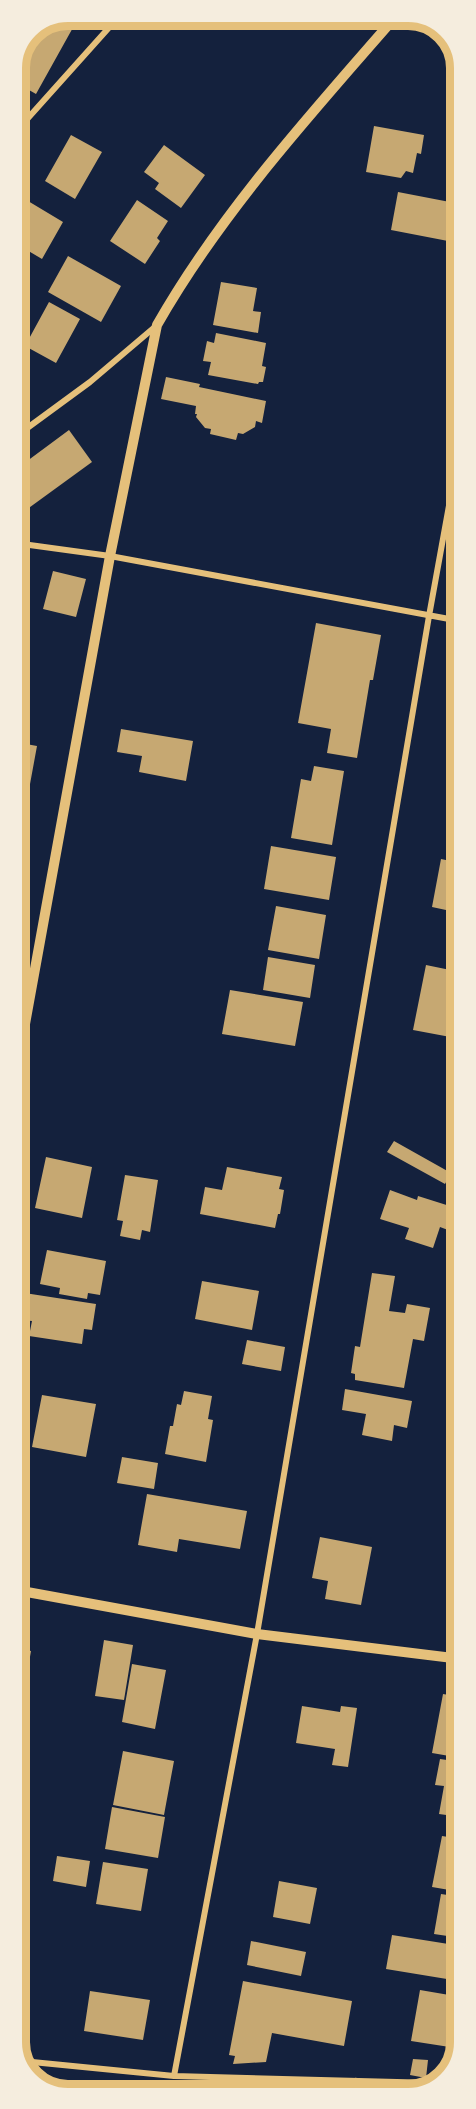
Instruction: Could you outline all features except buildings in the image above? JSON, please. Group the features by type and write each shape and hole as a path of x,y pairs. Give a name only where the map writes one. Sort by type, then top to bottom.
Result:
{"street":[{"path":"25,117 111,25"},
{"path":"25,1025 111,556 157,325 211,240 276,155 388,26"},
{"path":"25,430 90,382 157,325"},
{"path":"174,2076 257,1634 450,500"},
{"path":"25,544 111,556 450,619"},
{"path":"25,1592 257,1634 450,1658"},
{"path":"31,2062 174,2076 417,2083"}]}
